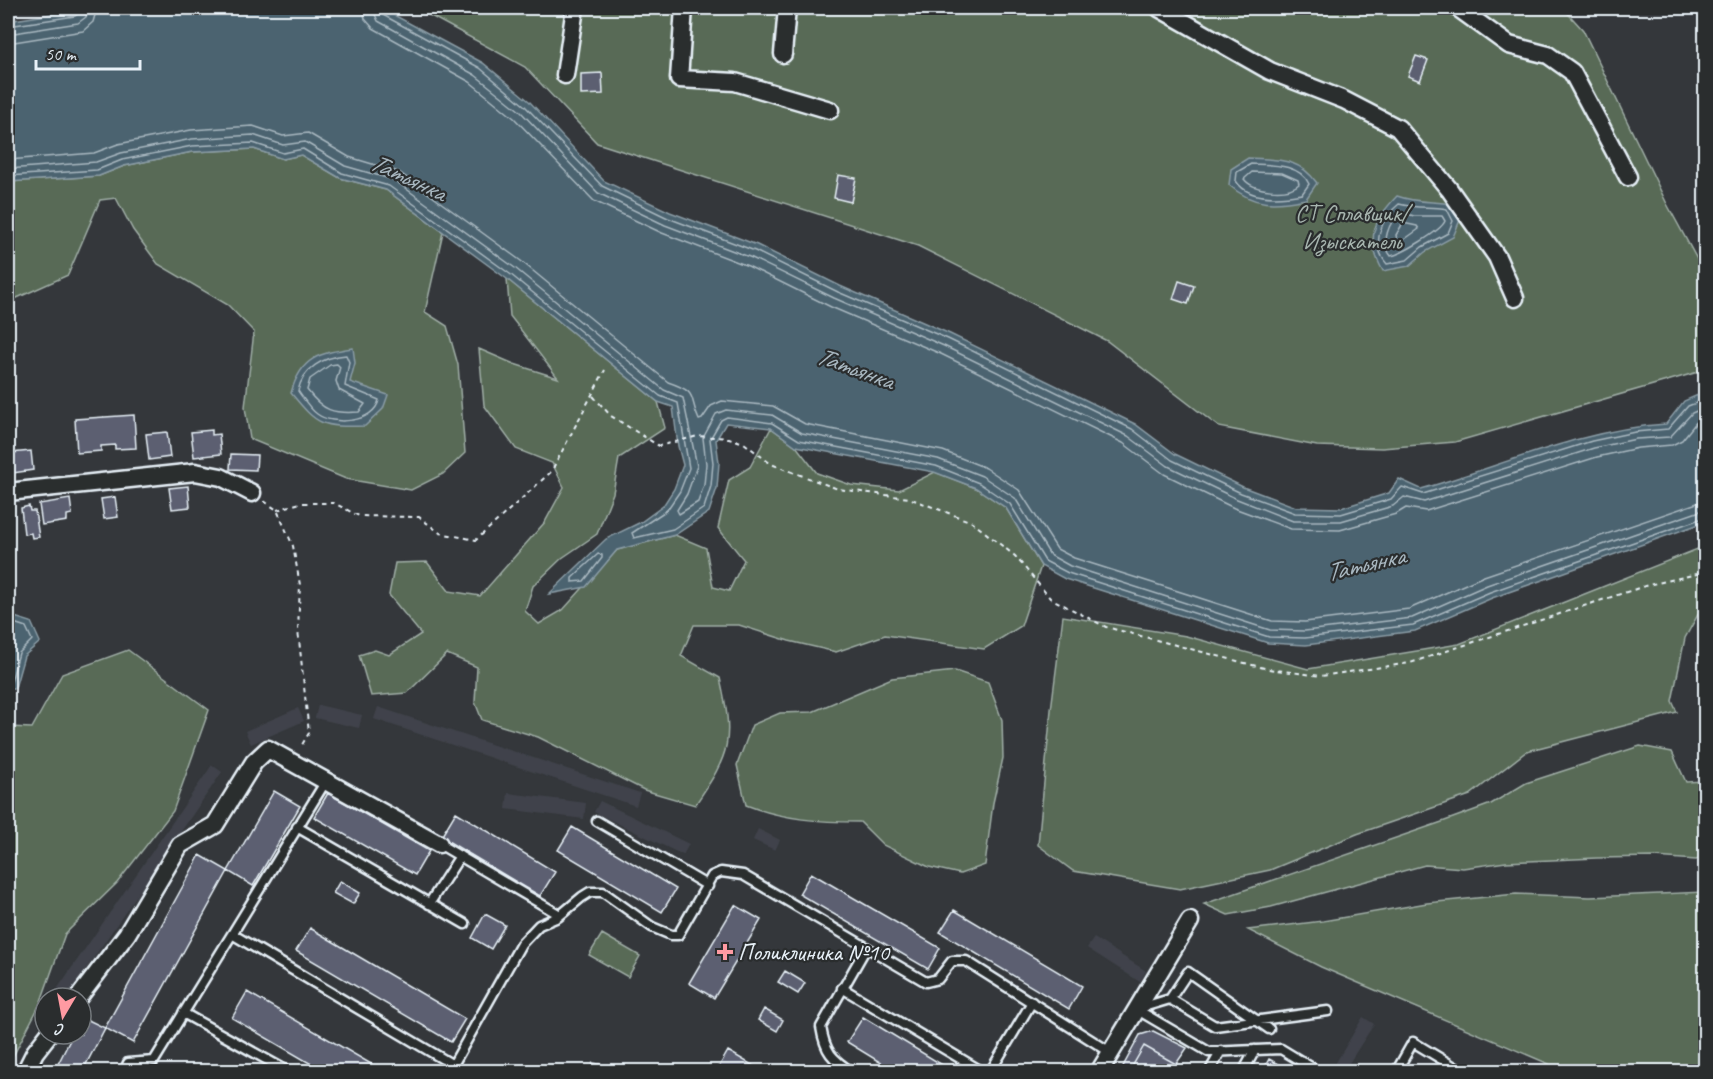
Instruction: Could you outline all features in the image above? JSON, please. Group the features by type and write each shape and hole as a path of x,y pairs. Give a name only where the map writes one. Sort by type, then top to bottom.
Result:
{"street":[{"path":"565,75 575,8"},
{"path":"684,8 679,79 735,82 830,110"},
{"path":"783,54 788,8"},
{"path":"1159,8 1270,71 1344,100 1398,128 1449,189 1497,257 1515,298"},
{"path":"1458,8 1509,45 1548,55 1572,72 1628,177"},
{"path":"8,492 195,472 221,477 252,492"},
{"path":"87,986 128,934 180,845 215,825 254,762 268,749 439,844"},
{"path":"1099,1071 1190,921"},
{"path":"25,1071 40,1046"}],"lane":[{"path":"124,1071 128,1064 154,1061 326,781"},
{"path":"597,821 708,886"},
{"path":"297,827 465,924"},
{"path":"439,844 560,915"},
{"path":"429,904 460,856"},
{"path":"232,934 451,1068 521,944 539,925 560,915 590,892 603,892 652,927 671,935 678,935 712,876 721,872 743,875 926,982 938,980 952,960 966,961 1110,1052"},
{"path":"852,1071 834,1061 824,1042 821,1027 866,948"},
{"path":"1136,1009 1170,999 1188,972 1269,1029"},
{"path":"842,988 982,1071"},
{"path":"1170,999 1215,1026 1328,1011"},
{"path":"990,1071 1032,1002"},
{"path":"1136,1009 1209,1052 1281,1049 1319,1071"},
{"path":"183,1013 289,1071"},
{"path":"1396,1071 1413,1042 1463,1071"},
{"path":"1243,1071 1255,1050"},
{"path":"1209,1071 1221,1051"}],"path":[{"path":"277,510 300,503 334,503 359,516 419,517 440,533 476,540 551,472 605,370"},
{"path":"593,396 611,416 659,446 698,436 729,438 744,442 771,464 838,489 909,498 972,522 1015,556 1050,598 1106,627 1268,669 1321,676 1410,663 1648,585 1706,572"},
{"path":"252,492 277,510 293,546 300,585 298,630 309,733 292,762"}],"shaded area":[{"path":"318,705 362,715 359,728 315,718"},
{"path":"378,707 640,793 636,806 374,719"},
{"path":"298,708 304,721 251,744 245,731"},
{"path":"212,765 222,772 74,986 59,986"},
{"path":"508,793 586,803 584,819 506,809"},
{"path":"600,801 689,844 683,855 594,812"},
{"path":"758,829 780,840 775,850 753,840"},
{"path":"1094,938 1146,971 1140,982 1087,948"},
{"path":"1363,1017 1374,1024 1344,1071 1334,1066"}],"green space":[{"name":"СТ Сплавщик/ Изыскатель","path":"416,8 1563,8 1583,30 1667,204 1705,274 1705,365 1698,372 1455,442 1382,448 1317,446 1219,427 1107,341 918,246 597,143 525,67"},
{"path":"254,149 283,159 301,155 340,178 386,190 443,232 425,312 447,326 458,365 465,453 443,474 411,490 346,479 250,439 245,407 254,332 228,305 158,264 133,230 116,198 100,200 68,275 8,302 8,182 99,176 124,166 192,152"},
{"path":"507,279 658,402 665,428 619,458 613,493 597,534 562,558 533,586 525,611 539,624 563,610 617,550 675,535 706,548 713,587 729,591 744,560 718,528 729,480 750,467 771,428 796,446 817,473 851,485 899,490 935,472 976,488 1006,508 1041,566 1021,626 984,649 885,635 836,652 789,641 739,625 694,625 681,656 720,678 728,732 726,745 716,772 695,805 644,790 538,737 482,720 475,702 477,667 447,654 407,693 371,696 359,655 375,650 389,655 421,634 389,595 395,563 427,562 449,591 480,596 545,522 564,487 552,463 516,449 484,405 479,349 514,364 558,378 510,316"},
{"path":"1705,546 1705,602 1685,638 1672,701 1677,712 1527,751 1470,795 1357,834 1270,870 1180,889 1073,871 1038,845 1063,616 1186,636 1308,669 1459,644"},
{"path":"128,650 209,710 173,811 117,883 65,934 46,986 33,986 33,1018 8,1066 8,727 32,728 62,674"},
{"path":"955,671 988,682 1002,720 1003,758 993,803 985,865 960,874 929,867 883,845 860,822 802,819 774,814 746,805 737,765 752,725 780,713 812,712 892,678"},
{"path":"1640,746 1672,752 1686,782 1705,781 1705,857 1696,860 1655,857 1506,862 1463,868 1425,865 1271,907 1228,915 1204,904 1491,804 1526,783"},
{"path":"1705,892 1705,1071 1549,1071 1549,1064 1321,967 1248,930 1323,921 1427,903 1516,894 1590,897"},
{"path":"602,934 640,956 628,977 589,955"}],"water":[{"name":"Татьянка","path":"90,8 381,8 483,63 529,101 604,181 670,212 757,245 840,286 950,334 1135,424 1175,454 1243,487 1296,507 1341,508 1389,493 1399,479 1421,489 1573,441 1635,427 1666,424 1684,401 1705,392 1705,522 1492,598 1415,631 1306,645 1268,643 1065,579 1041,566 1006,508 976,488 934,472 796,446 771,428 726,423 716,440 719,463 717,488 709,512 675,535 617,550 586,587 549,594 606,539 641,522 663,506 674,489 683,465 673,407 658,402 507,279 386,190 340,178 301,155 283,159 254,149 192,152 124,166 99,176 8,182 8,21"},
{"path":"1248,158 1278,160 1295,164 1317,183 1306,199 1275,203 1256,201 1229,185 1231,169"},
{"path":"1397,196 1417,201 1452,204 1460,220 1453,237 1425,252 1409,266 1383,271 1374,249 1374,231 1382,214"},
{"path":"353,348 355,363 350,382 388,395 383,409 365,426 329,425 315,418 291,393 300,371 306,364 321,355"},
{"path":"8,615 31,622 40,642 24,656 15,688 8,691"}],"building":[{"path":"1416,56 1428,60 1420,81 1408,76"},
{"path":"602,73 603,94 581,95 581,74"},
{"path":"838,175 856,178 851,202 834,198"},
{"path":"1179,281 1194,286 1188,304 1173,299"},
{"path":"134,415 136,448 115,449 115,445 101,446 101,451 77,453 75,419"},
{"path":"212,430 212,435 219,434 221,454 194,457 191,432"},
{"path":"167,432 170,457 149,460 146,434"},
{"path":"31,451 33,470 13,473 11,453"},
{"path":"231,454 257,455 256,470 230,469"},
{"path":"188,486 190,507 172,509 169,488"},
{"path":"115,497 118,517 104,519 101,499"},
{"path":"70,499 72,514 67,515 67,521 42,525 39,504"},
{"path":"29,506 30,511 35,511 39,537 32,538 31,533 24,534 21,508"},
{"path":"274,791 300,806 253,886 228,871"},
{"path":"328,793 429,851 415,875 314,817"},
{"path":"456,812 555,872 540,896 441,837"},
{"path":"572,827 676,889 662,912 558,850"},
{"path":"200,855 228,871 133,1043 105,1028"},
{"path":"811,873 940,948 928,969 799,894"},
{"path":"340,881 360,893 353,904 333,893"},
{"name":"Поликлиника №10","path":"735,905 761,920 714,998 689,983"},
{"path":"954,910 1082,986 1069,1009 940,932"},
{"path":"485,914 505,925 491,949 472,938"},
{"path":"310,928 465,1019 451,1042 296,951"},
{"path":"785,971 805,983 798,994 778,982"},
{"path":"247,992 385,1072 325,1072 232,1018"},
{"path":"764,1009 783,1020 777,1031 758,1020"},
{"path":"863,1017 954,1072 896,1072 847,1042"},
{"path":"93,1022 105,1028 82,1072 54,1072 67,1046 93,1046"},
{"path":"1153,1031 1187,1048 1176,1064 1144,1046 1129,1072 1120,1072 1140,1035"},
{"path":"1144,1046 1176,1064 1172,1072 1129,1072"},
{"path":"728,1051 759,1069 758,1072 716,1072"},
{"path":"1269,1059 1292,1072 1262,1072"},
{"path":"593,1063 627,1069 627,1072 586,1072 592,1070"}],"place":[{"name":"Поликлиника №10","path":"725,952"}]}
